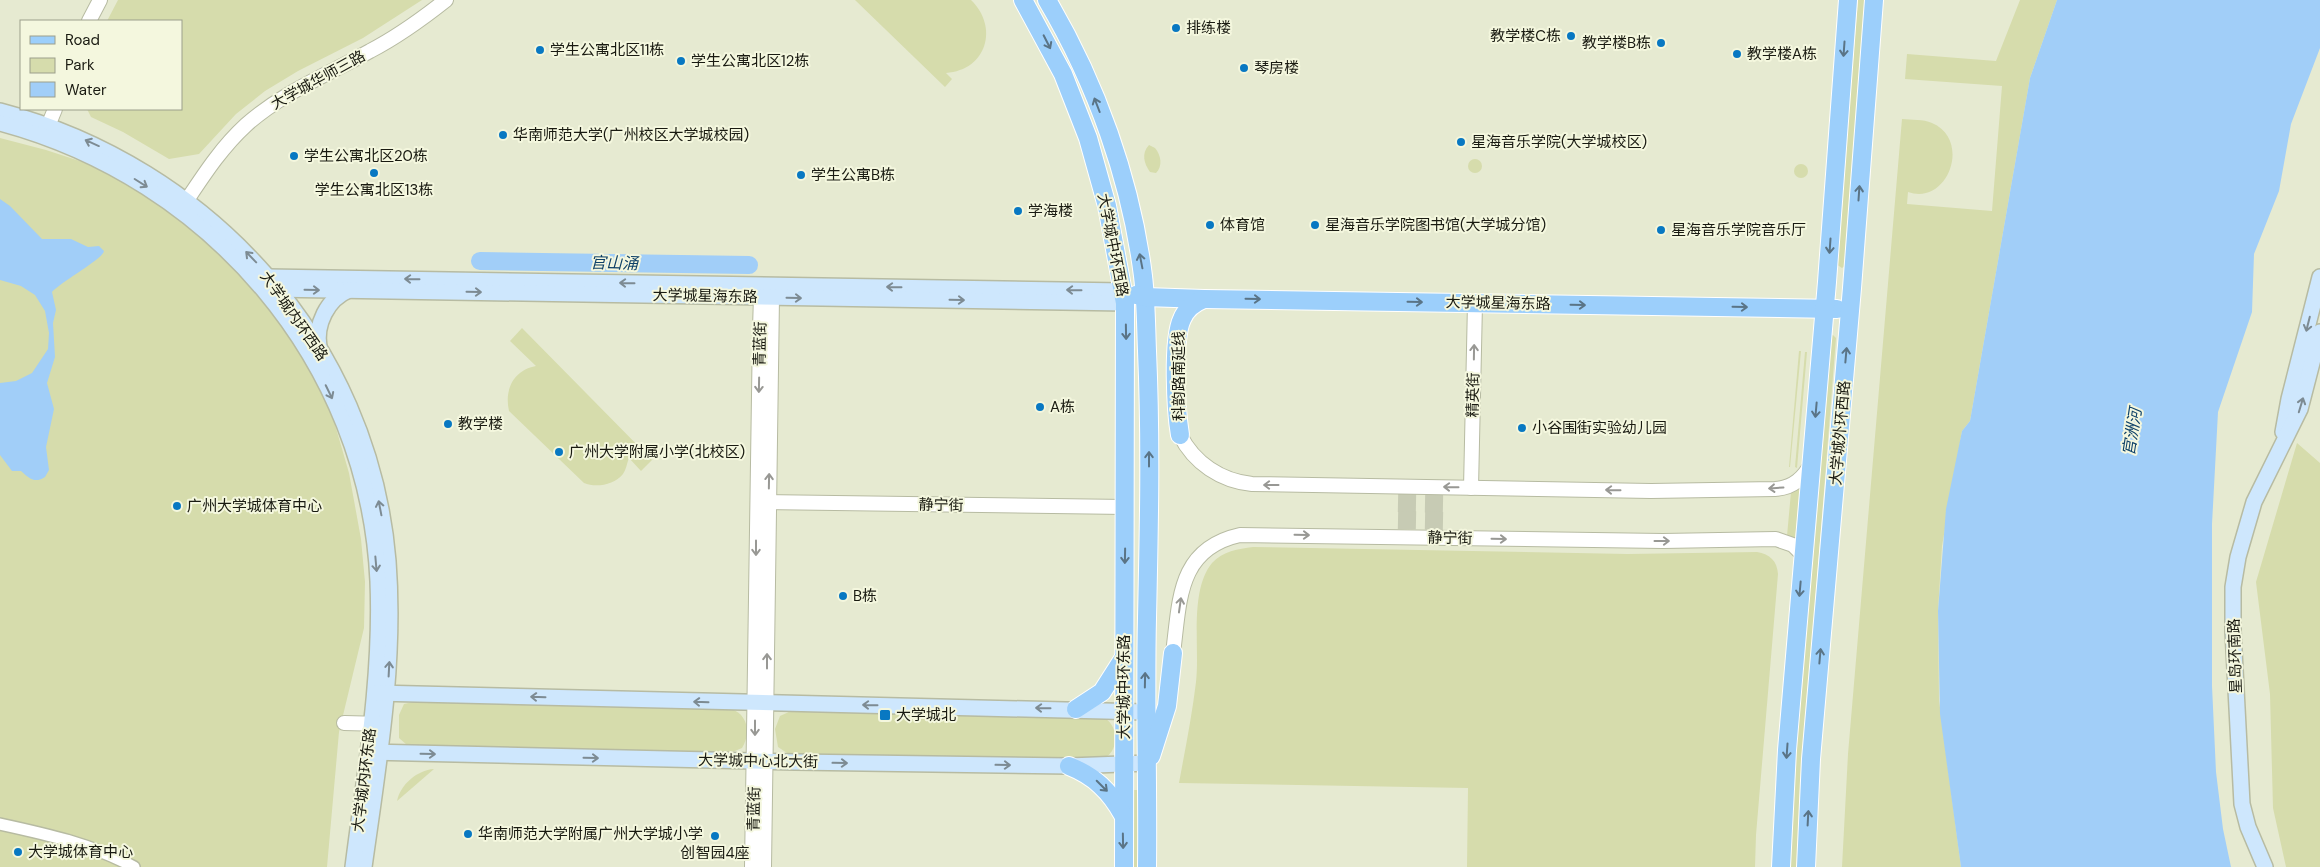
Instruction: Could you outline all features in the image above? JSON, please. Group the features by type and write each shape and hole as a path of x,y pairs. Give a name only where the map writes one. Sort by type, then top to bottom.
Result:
{"main road":[{"name":"大学城外环西路","path":"1806,867 1812,759 1854,271 1874,0"},
{"name":"大学城中环西路","path":"1050,1 1086,77 1116,156 1135,232 1145,297 1149,415 1149,507"},
{"name":"大学城外环西路","path":"1781,867 1787,750 1825,309 1845,5"},
{"name":"大学城中环西路","path":"1027,6 1063,74 1088,138 1105,198 1124,297 1126,507"},
{"name":"大学城内环西路","path":"0,111 46,131 110,165 157,193 270,285 321,376 345,427 360,472 373,539 378,581 378,649 381,693"},
{"name":"大学城内环西路","path":"0,123 46,131 116,155 187,200 222,229 270,285 319,348 356,423 371,469 380,509 389,580 390,649 381,693 373,752"},
{"path":"1828,270 1843,274 1854,271"},
{"name":"星岛环南路","path":"2280,449 2289,399 2320,277"},
{"name":"大学城星海东路","path":"270,285 766,293"},
{"name":"大学城星海东路","path":"270,285 349,290 1145,297 1850,309"},
{"path":"319,348 319,328 326,310 337,296 349,290"},
{"name":"科韵路南延线","path":"1180,435 1178,416 1178,333 1186,311 1204,298"},
{"name":"星岛环南路","path":"2265,867 2248,827 2242,804 2233,631 2233,587 2247,520 2300,410 2320,332"},
{"name":"大学城中环东路","path":"1124,867 1126,507"},
{"name":"大学城中环东路","path":"1147,867 1148,763 1144,712 1149,507"},
{"path":"1148,763 1168,706 1173,653"},
{"path":"1076,709 1102,692 1124,656"},
{"path":"381,693 1144,712"},
{"name":"大学城中心北大街","path":"373,752 1069,766 1148,763"},
{"name":"大学城内环东路","path":"352,867 373,752"},
{"name":"大学城内环东路","path":"364,867 373,752"},
{"path":"1069,766 1100,783 1114,800 1123,818"}],"street":[{"path":"90,20 100,0"},
{"name":"大学城华师三路","path":"187,200 204,174 228,144 246,125 274,103 305,84 392,39 446,0"},
{"path":"1027,6 1050,1"},
{"path":"46,131 55,110"},
{"name":"青蓝街","path":"764,867 760,761 766,293"},
{"name":"精英街","path":"1471,488 1475,303"},
{"path":"1180,435 1191,452 1205,466 1237,483 1651,491 1782,488 1794,485 1812,461"},
{"name":"静宁街","path":"762,502 1126,507"},
{"name":"静宁街","path":"1173,653 1183,584 1189,570 1208,548 1228,538 1240,535 1663,541 1776,540 1793,545 1803,555"},
{"path":"344,723 377,724"},
{"name":"青蓝街","path":"752,867 760,761"},
{"path":"0,824 57,836 114,856 134,867"}],"green space":[{"path":"118,0 422,0 363,38 298,71 265,91 236,114 199,154 169,159 123,132 91,117 88,110 182,110 182,20 108,20"},
{"path":"855,0 971,0 980,11 985,22 984,46 979,56 971,64 960,70 946,73 952,79 945,87"},
{"path":"1858,0 1868,0 1846,265 1842,268 1836,264"},
{"path":"2020,0 2057,0 2030,78 1970,421 1962,431 1942,546 1938,611 1939,700 1961,867 1842,867 1848,754 1902,119 1929,122 1944,131 1951,143 1953,156 1950,169 1944,181 1934,190 1922,194 1908,192 1907,204 1992,211 2002,86 1905,79 1907,54 1996,61"},
{"name":"广州大学城体育中心","path":"0,138 46,150 104,169 183,216 298,336 329,404 349,473 361,539 365,582 364,628 339,732 327,867 0,867"},
{"path":"1149,145 1155,148 1160,157 1160,167 1156,173 1150,172 1145,162 1144,155"},
{"path":"1475,159 1480,161 1482,166 1480,171 1475,173 1470,171 1468,166 1470,161"},
{"path":"1798,164 1804,164 1808,171 1804,178 1798,178 1794,174 1794,168"},
{"path":"522,328 652,460 641,471 629,458 624,472 615,481 599,485 584,483 509,411 508,395 512,382 516,376 528,368 536,366 510,341"},
{"path":"1833,335 1836,338 1801,783 1798,867 1789,867 1792,787 1831,336"},
{"path":"1799,351 1801,351 1789,467"},
{"path":"1805,352 1807,352 1797,468 1795,467"},
{"path":"2297,443 2320,463 2320,867 2286,867 2273,808 2270,694 2256,582"},
{"path":"1800,489 1795,540 1787,536 1791,492"},
{"path":"1253,547 1628,554 1757,552 1766,554 1776,565 1778,574 1756,835 1755,867 1467,867 1468,788 1179,783 1196,682 1197,620 1200,589 1205,575 1216,559 1231,551"},
{"path":"413,702 731,709 741,715 747,731 742,748 730,753 407,745 399,738 399,715 404,704"},
{"path":"791,711 1100,716 1107,719 1111,725 1114,731 1115,745 1107,757 1100,760 790,755 778,747 775,729 780,716"},
{"path":"434,769 397,801 402,789 410,779 421,772"},
{"path":"1131,790 1138,790 1138,867 1131,867"}],"water":[{"name":"官洲河","path":"2057,0 2320,0 2320,48 2291,124 2279,191 2254,254 2252,312 2218,412 2212,524 2212,686 2216,772 2223,829 2231,867 1961,867 1940,714 1938,611 1946,509 1962,431 1970,421 2030,78"},
{"path":"0,199 10,206 42,239 71,239 88,247 99,246 104,251 97,259 52,292 56,310 53,323 55,357 47,383 54,409 46,447 49,470 45,477 38,480 29,478 21,471 12,471 0,455 0,383 16,381 32,373 48,349 49,333 45,311 35,295 21,286 0,280"}],"waterway":[{"name":"官山涌","path":"480,261 749,265"}],"tunnel":[{"path":"1398,503 1449,504"},
{"path":"1398,520 1449,521"}],"place":[{"name":"排练楼","path":"1176,28"},
{"name":"教学楼C栋","path":"1571,36"},
{"name":"教学楼B栋","path":"1661,43"},
{"name":"学生公寓北区11栋","path":"540,50"},
{"name":"教学楼A栋","path":"1737,54"},
{"name":"学生公寓北区12栋","path":"681,61"},
{"name":"琴房楼","path":"1244,68"},
{"name":"华南师范大学(广州校区大学城校园)","path":"503,135"},
{"name":"星海音乐学院(大学城校区)","path":"1461,142"},
{"name":"学生公寓北区20栋","path":"294,156"},
{"name":"学生公寓北区13栋","path":"374,173"},
{"name":"学生公寓B栋","path":"801,175"},
{"name":"学海楼","path":"1018,211"},
{"name":"体育馆","path":"1210,225"},
{"name":"星海音乐学院图书馆(大学城分馆)","path":"1315,225"},
{"name":"星海音乐学院音乐厅","path":"1661,230"},
{"name":"A栋","path":"1040,407"},
{"name":"教学楼","path":"448,424"},
{"name":"小谷围街实验幼儿园","path":"1522,428"},
{"name":"广州大学附属小学(北校区)","path":"559,452"},
{"name":"广州大学城体育中心","path":"177,506"},
{"name":"B栋","path":"843,596"},
{"name":"大学城北","path":"885,715"},
{"name":"华南师范大学附属广州大学城小学","path":"468,834"},
{"name":"创智园4座","path":"715,836"},
{"name":"大学城体育中心","path":"18,852"}]}
